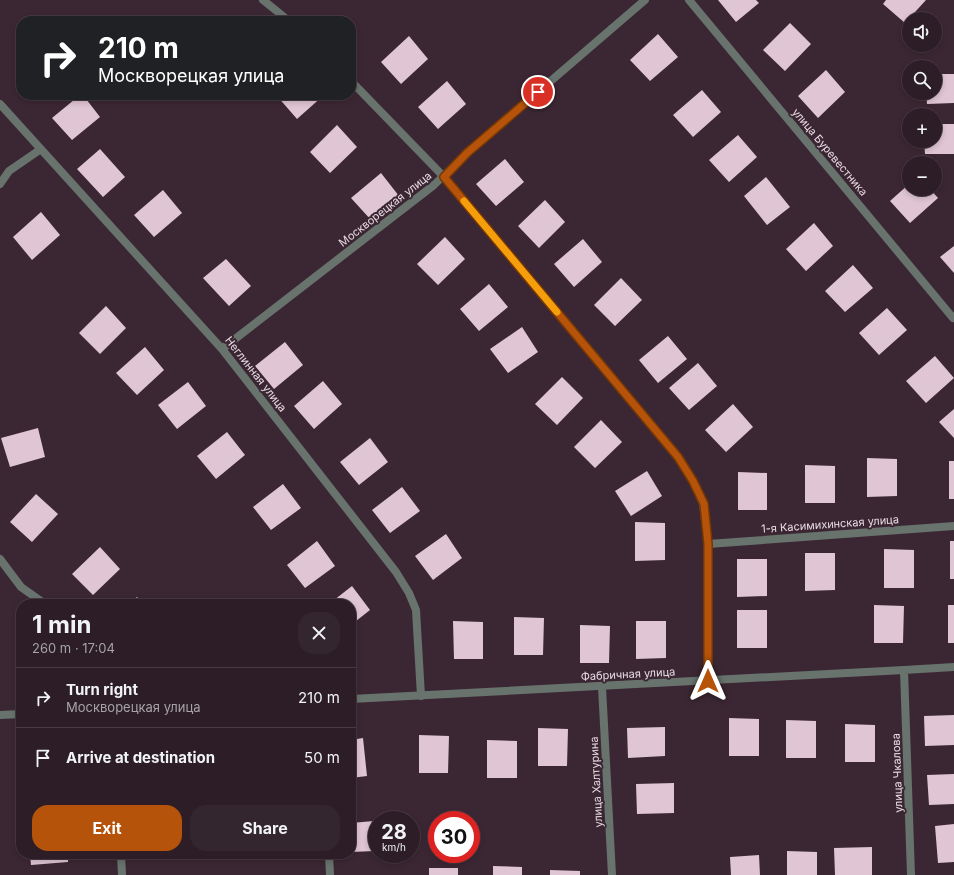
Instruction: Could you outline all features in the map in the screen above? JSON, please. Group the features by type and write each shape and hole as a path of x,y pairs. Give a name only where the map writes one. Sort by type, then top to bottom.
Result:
{"street":[{"path":"263,0 283,16"},
{"name":"Москворецкая улица","path":"222,349 444,177 467,153 645,0"},
{"name":"улица Буревестника","path":"689,0 953,318 954,317"},
{"path":"356,86 444,177 678,457 693,481 704,504 708,544 708,681"},
{"name":"Неглинная улица","path":"0,104 222,349 396,572 409,593 416,610 421,696"},
{"path":"0,184 9,171 41,149"},
{"name":"1-я Касимихинская улица","path":"708,544 954,526"},
{"path":"0,559 21,586 38,599"},
{"name":"Фабричная улица","path":"356,699 602,687 954,666"},
{"name":"улица Чкалова","path":"904,670 911,875"},
{"name":"улица Халтурина","path":"602,687 612,875"},
{"path":"0,714 16,714"},
{"path":"121,859 122,875"},
{"path":"329,859 330,875"}],"building":[{"path":"718,0 756,0 759,3 736,22"},
{"path":"886,0 926,0 915,12 902,12 902,20 883,4"},
{"path":"790,23 811,44 785,71 763,50"},
{"path":"658,34 678,57 650,81 630,60"},
{"path":"409,36 428,59 401,84 381,62"},
{"path":"826,70 845,92 818,118 798,96"},
{"path":"942,74 954,74 954,103 927,104 927,100 942,100"},
{"path":"447,81 466,104 438,129 418,107"},
{"path":"702,90 721,112 693,137 673,115"},
{"path":"74,100 87,100 100,117 72,140 52,118"},
{"path":"280,100 318,100 297,119"},
{"path":"942,124 954,124 954,154 925,154 925,148 942,148"},
{"path":"337,125 357,147 330,173 310,152"},
{"path":"738,135 757,157 729,182 709,160"},
{"path":"100,149 125,177 103,197 77,169"},
{"path":"505,159 524,182 496,206 476,184"},
{"path":"381,173 399,196 371,220 351,198"},
{"path":"766,177 790,207 767,225 744,196"},
{"path":"163,190 182,213 154,237 134,215"},
{"path":"902,190 902,196 936,196 938,198 910,223 890,201"},
{"path":"545,200 565,222 539,248 518,226"},
{"path":"41,212 60,235 32,260 13,237"},
{"path":"814,223 833,246 806,271 786,249"},
{"path":"445,237 465,259 438,285 417,264"},
{"path":"583,239 602,262 574,287 554,264"},
{"path":"954,246 954,273 940,257"},
{"path":"226,259 251,286 229,306 203,278"},
{"path":"853,265 873,288 845,312 825,291"},
{"path":"621,278 642,300 615,326 594,305"},
{"path":"489,284 508,307 479,331 460,309"},
{"path":"106,306 126,328 100,354 79,333"},
{"path":"887,308 907,330 879,355 859,333"},
{"path":"522,327 538,352 508,373 490,349"},
{"path":"668,336 687,359 658,383 639,360"},
{"path":"285,342 303,365 274,389 255,366"},
{"path":"145,347 164,370 137,395 116,373"},
{"path":"935,356 954,378 926,403 906,381"},
{"path":"698,363 717,386 689,410 669,388"},
{"path":"562,377 583,398 557,425 535,404"},
{"path":"323,381 342,404 314,429 294,406"},
{"path":"188,382 206,406 177,429 158,405"},
{"path":"733,404 753,427 726,452 705,430"},
{"path":"954,409 954,438 939,422"},
{"path":"601,420 622,442 595,468 574,447"},
{"path":"38,428 45,457 10,467 1,438"},
{"path":"227,432 245,455 216,479 197,456"},
{"path":"370,438 388,462 359,485 340,462"},
{"path":"867,458 897,459 897,496 867,497"},
{"path":"949,461 954,461 954,499 949,499"},
{"path":"805,465 835,466 835,503 805,503"},
{"path":"647,471 662,496 631,516 615,491"},
{"path":"738,472 767,473 767,510 738,510"},
{"path":"283,484 301,508 271,530 253,507"},
{"path":"402,487 420,511 390,533 372,510"},
{"path":"36,494 58,514 32,542 10,522"},
{"path":"635,522 665,523 665,560 635,561"},
{"path":"446,534 462,558 433,580 415,556"},
{"path":"317,541 335,566 305,588 287,565"},
{"path":"950,541 954,541 954,579 950,579"},
{"path":"100,547 120,569 93,595 72,574"},
{"path":"884,549 914,550 914,588 884,588"},
{"path":"805,553 835,553 835,590 805,591"},
{"path":"737,559 767,559 767,596 737,597"},
{"path":"352,586 370,610 356,621 356,599 335,599"},
{"path":"874,605 904,606 903,643 874,643"},
{"path":"948,605 954,605 954,643 948,643"},
{"path":"737,610 767,610 767,648 737,648"},
{"path":"514,617 544,618 543,655 514,655"},
{"path":"453,621 483,622 483,659 454,659"},
{"path":"636,621 666,621 666,658 636,659"},
{"path":"580,625 610,626 609,663 580,663"},
{"path":"954,715 954,745 925,746 924,716"},
{"path":"729,718 759,719 759,756 729,756"},
{"path":"786,720 816,721 816,758 786,758"},
{"path":"845,724 875,725 875,762 845,762"},
{"path":"665,727 665,756 628,758 627,728"},
{"path":"538,728 568,729 567,766 538,766"},
{"path":"419,735 449,736 448,773 419,773"},
{"path":"363,738 367,776 356,777 356,739"},
{"path":"487,740 517,741 517,778 487,778"},
{"path":"954,774 954,804 929,805 927,775"},
{"path":"674,783 674,813 637,814 636,784"},
{"path":"368,822 368,851 356,852 356,823"},
{"path":"954,824 954,862 938,863 935,826"},
{"path":"872,847 872,875 835,875 834,848"},
{"path":"787,851 817,852 817,875 787,875"},
{"path":"759,855 760,875 731,875 730,857"},
{"path":"30,859 68,859 68,862 31,865"},
{"path":"493,866 522,867 522,875 493,875"},
{"path":"429,868 458,868 458,875 429,875"},
{"path":"550,870 580,871 580,875 550,875"}],"slow traffic":[{"path":"464,201 557,312"}],"route":[{"path":"538,92 467,153 444,177 678,457 693,481 704,504 708,544 708,681"}]}
